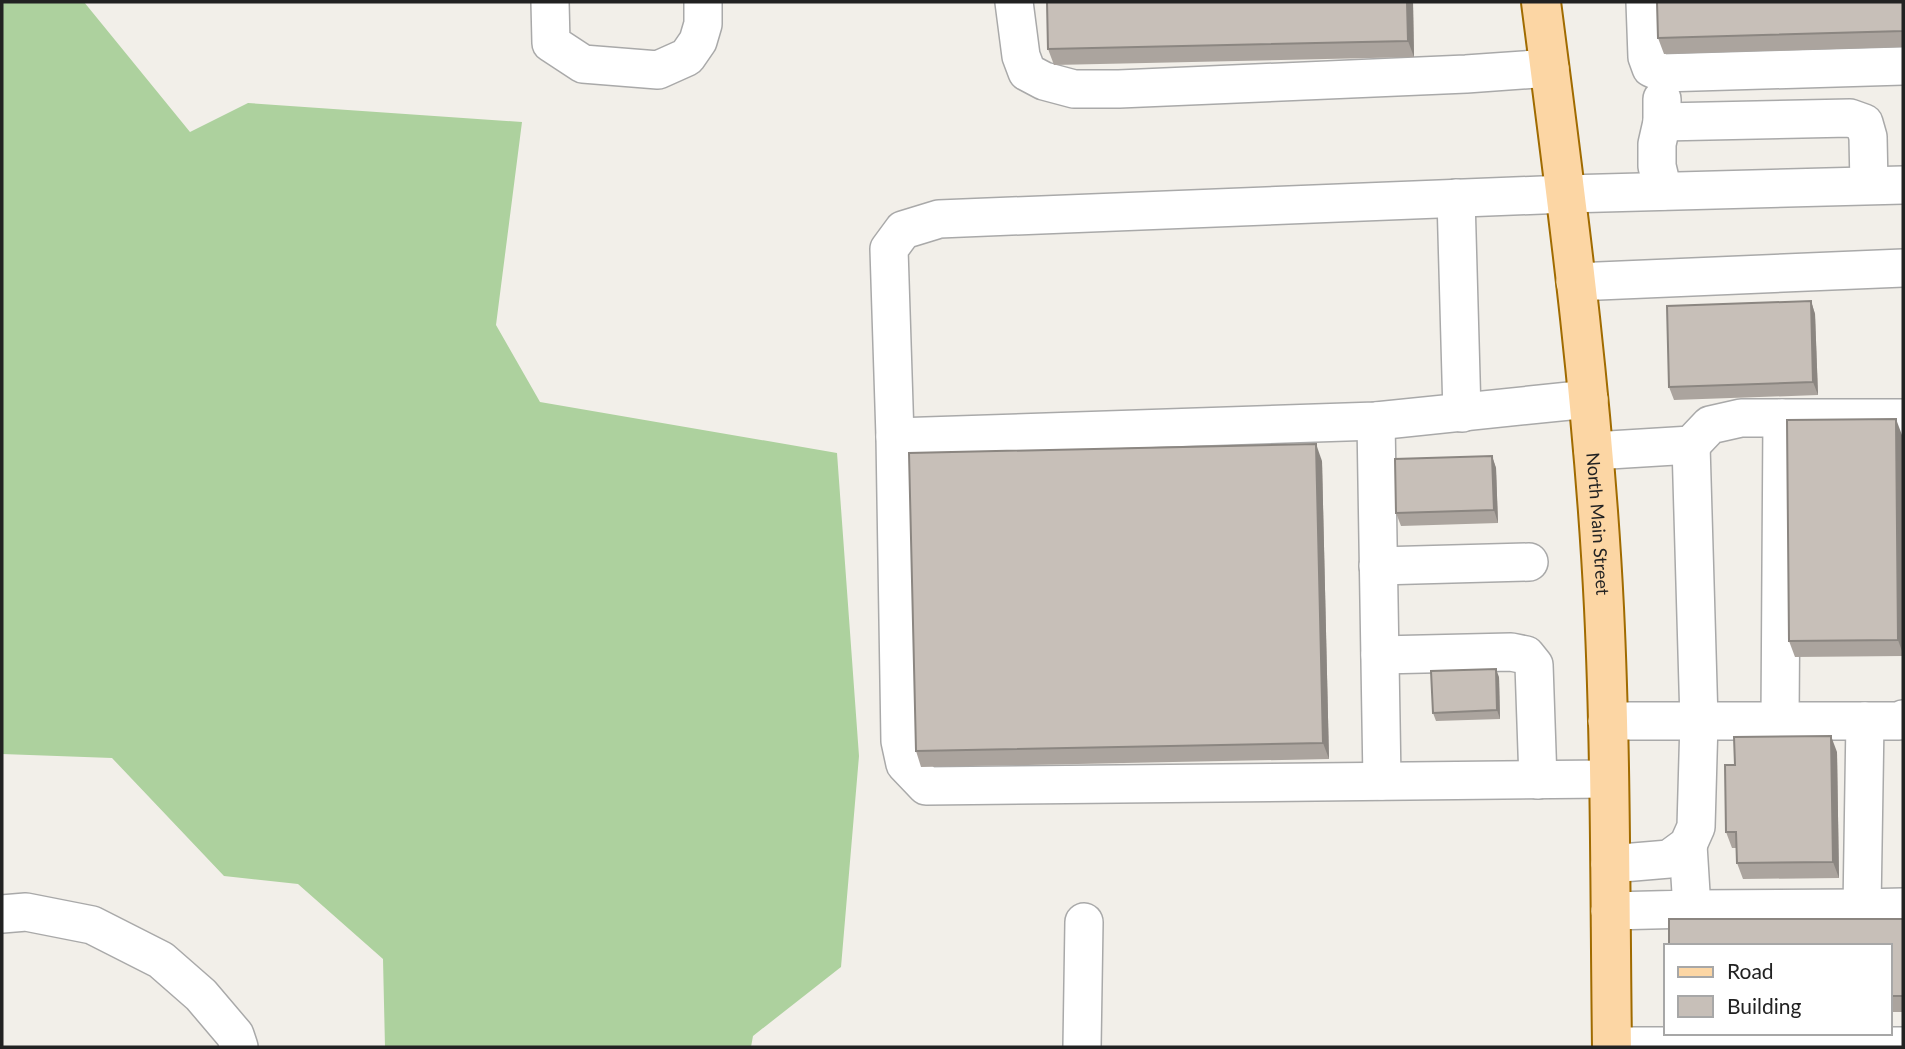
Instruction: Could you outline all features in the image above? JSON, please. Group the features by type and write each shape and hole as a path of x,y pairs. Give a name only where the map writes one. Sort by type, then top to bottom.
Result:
{"main road":[{"name":"North Main Street","path":"1541,2 1589,399 1604,607 1612,1047"}],"street":[{"path":"550,2 551,43 583,64 658,70 687,57 698,41 703,24 703,2"},
{"path":"1014,2 1021,56 1027,72 1044,81 1074,89 1411,77 1550,68"},
{"path":"1645,2 1647,57 1651,68 1662,73 1903,66"},
{"path":"1662,73 1662,122 1657,144 1657,166 1663,191"},
{"path":"1609,779 926,786 905,764 900,741 889,249 903,230 939,219 1566,194 1886,185 1864,123 1850,118 1662,122"},
{"path":"1456,198 1462,413"},
{"path":"1575,282 1903,268"},
{"path":"895,437 1376,422 1589,399"},
{"path":"1593,451 1691,445 1710,425 1741,418 1903,418"},
{"path":"1780,721 1783,418"},
{"path":"1376,422 1382,781"},
{"path":"1691,445 1699,721 1696,827 1688,845 1692,909"},
{"path":"1378,566 1529,562"},
{"path":"1380,655 1511,652 1526,655 1534,665 1538,780"},
{"path":"1607,721 1903,719"},
{"path":"1862,908 1866,721"},
{"path":"1610,864 1669,859 1688,845"},
{"path":"1610,911 1903,907"},
{"path":"2,914 26,912 92,925 160,960 201,995 235,1035 239,1047"},
{"path":"1082,1047 1084,922"},
{"path":"1612,1047 1903,1046"}],"green space":[{"path":"2,2 84,2 190,132 248,103 522,122 496,325 540,402 837,453 859,756 841,967 753,1036 751,1047 385,1047 383,959 298,884 224,876 112,758 2,754"}],"building":[{"path":"1047,2 1407,2 1408,41 1048,49"},
{"path":"1657,2 1903,2 1903,31 1658,38"},
{"path":"1811,301 1813,382 1669,387 1667,306"},
{"path":"1896,419 1898,640 1789,641 1787,420"},
{"path":"1316,444 1323,743 916,751 909,453"},
{"path":"1492,456 1494,510 1396,513 1395,459"},
{"path":"1496,669 1497,710 1433,713 1431,671"},
{"path":"1831,736 1833,862 1737,863 1736,832 1726,832 1725,765 1735,765 1734,737"},
{"path":"1669,919 1903,919 1903,996 1891,996 1891,944 1669,944"}]}
